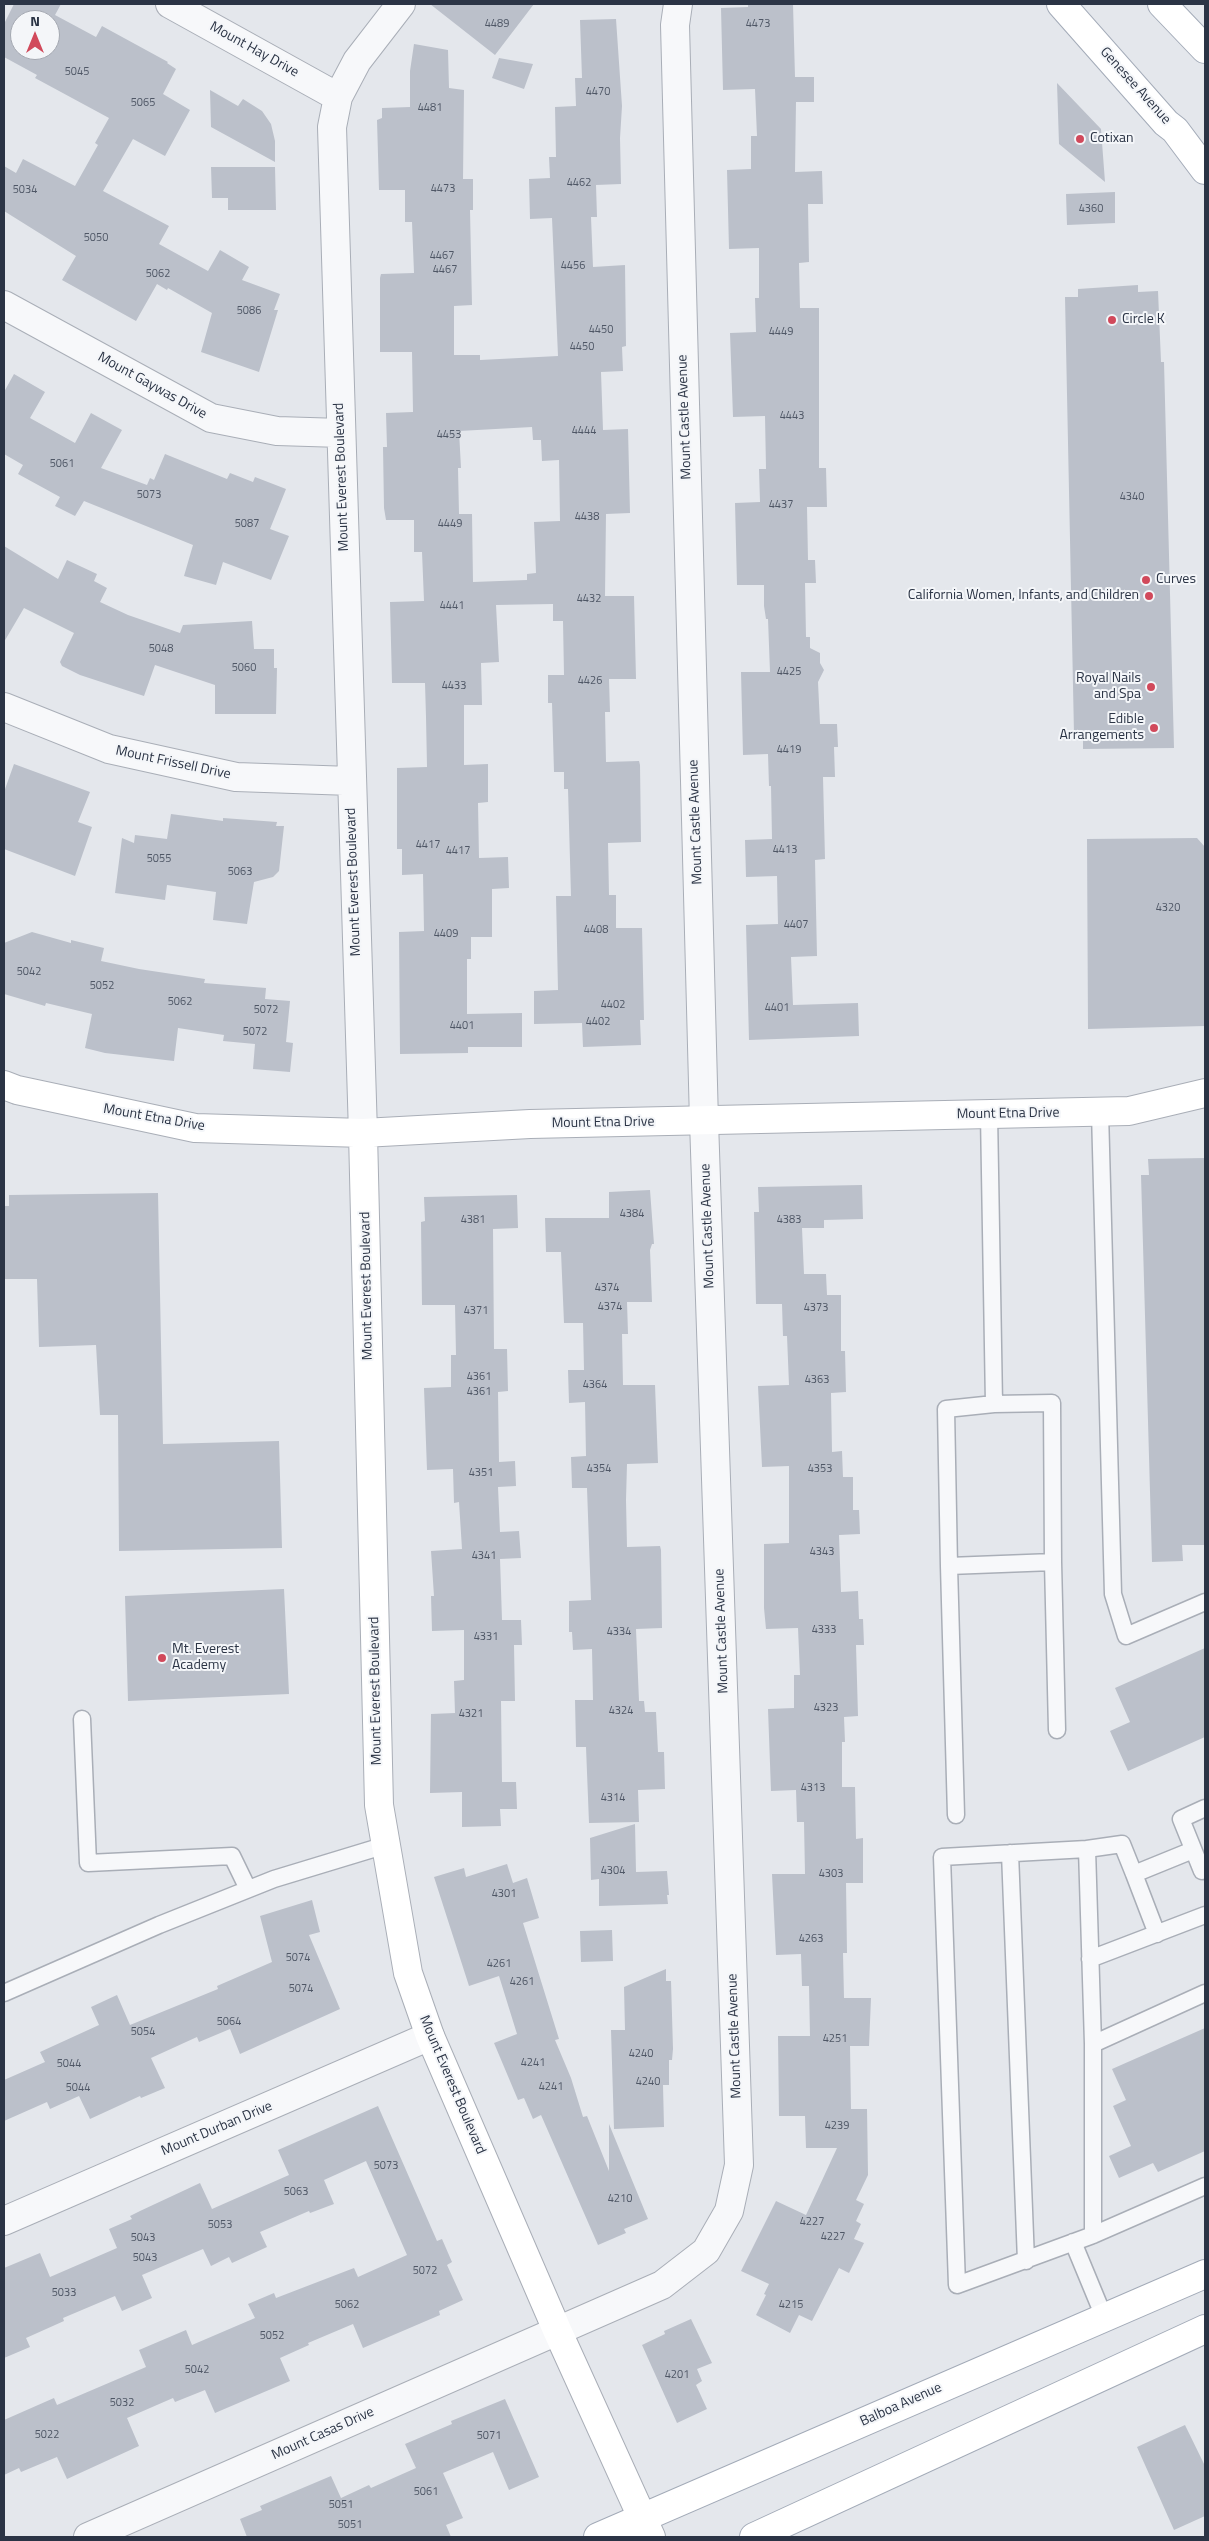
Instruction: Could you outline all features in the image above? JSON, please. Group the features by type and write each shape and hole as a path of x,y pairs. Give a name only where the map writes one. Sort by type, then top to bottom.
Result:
{"street":[{"name":"Mount Hay Drive","path":"170,4 338,96"},
{"name":"Mount Everest Boulevard","path":"401,4 357,60 338,96 332,127 363,1133 379,1805 408,1973 430,2036 557,2330 647,2528"},
{"name":"Genesee Avenue","path":"1061,4 1166,123 1175,130 1205,170"},
{"path":"1162,4 1205,49"},
{"name":"Mount Castle Avenue","path":"557,2330 662,2285 706,2251 729,2212 738,2165 704,1121 676,14"},
{"name":"Mount Gaywas Drive","path":"4,305 211,418 277,432 341,433"},
{"name":"Mount Frissell Drive","path":"4,707 109,749 236,777 351,781"},
{"name":"Mount Etna Drive","path":"4,1085 17,1090 195,1128 363,1133 530,1124 1129,1111 1205,1093"},
{"name":"Mount Durban Drive","path":"4,2221 430,2036"},
{"name":"Balboa Avenue","path":"598,2537 647,2528 1104,2316 1205,2274"},
{"path":"754,2537 1205,2329"},
{"name":"Mount Casas Drive","path":"88,2537 557,2330"}],"lane":[{"path":"1100,1112 1113,1594 1126,1636 1205,1602"},
{"path":"989,1114 994,1404"},
{"path":"956,1815 948,1566 946,1409 994,1404 1052,1403 1057,1730"},
{"path":"948,1566 1054,1562"},
{"path":"82,1719 88,1863 232,1856 248,1889"},
{"path":"1205,1808 1181,1819 1202,1871 1205,1870"},
{"path":"1157,1934 1122,1844 1087,1849 942,1857 957,2286 1093,2235 1205,2186"},
{"path":"4,1993 248,1889 274,1879 386,1845"},
{"path":"1087,1849 1093,2044 1093,2235"},
{"path":"1134,1874 1194,1850"},
{"path":"1010,1853 1026,2261"},
{"path":"1090,1959 1205,1915"},
{"path":"1093,2044 1205,1993"},
{"path":"1073,2242 1104,2316"}],"building":[{"path":"14,4 61,4 58,10 11,10"},
{"path":"430,4 534,4 495,55"},
{"path":"748,4 793,4 795,77 814,77 814,102 796,102 795,172 822,171 823,204 808,204 809,262 799,263 800,308 819,308 819,468 826,468 827,507 807,507 808,560 815,560 816,583 805,583 806,637 810,637 810,648 820,653 820,663 824,670 818,682 820,724 837,724 838,747 834,747 835,777 823,777 825,859 815,860 817,956 791,957 793,1005 858,1003 859,1036 749,1040 746,925 778,924 777,876 746,877 745,840 772,839 771,786 769,786 768,754 743,755 741,672 770,672 768,619 766,619 764,606 764,585 737,585 735,503 760,502 759,469 766,469 765,416 733,417 730,333 756,332 755,298 759,298 759,248 729,249 727,170 751,169 751,136 757,136 755,89 723,90 721,8 748,7"},
{"path":"10,12 10,60 60,60 60,18 96,37 102,26 168,62 176,69 163,94 190,110 165,156 133,139 103,191 169,226 159,244 208,271 220,250 249,267 242,280 280,294 274,310 278,310 259,372 201,352 212,313 168,288 167,290 157,284 136,321 62,280 76,256 4,211 4,166 16,173 23,159 75,186 98,145 95,143 109,118 35,78 37,75 4,57 4,24"},
{"path":"616,19 622,106 620,138 621,184 596,185 597,217 591,217 593,267 625,265 626,346 622,347 623,371 601,372 603,430 628,429 630,513 606,514 605,596 634,596 636,679 609,679 610,712 605,712 606,762 639,761 640,765 641,842 608,843 609,895 616,895 616,928 642,928 644,1020 640,1020 641,1045 583,1047 582,1023 534,1024 534,991 558,990 556,896 571,896 568,789 564,789 564,772 554,772 552,703 548,703 548,675 564,675 563,621 553,621 553,604 496,605 499,662 481,663 482,705 464,705 464,765 488,764 488,802 478,803 479,858 508,857 509,888 492,889 492,937 471,937 471,959 467,959 467,1014 522,1013 522,1047 468,1047 468,1053 400,1054 399,932 424,931 423,874 402,875 402,849 397,849 397,768 427,767 426,717 425,683 392,683 390,602 424,601 422,552 414,552 414,520 386,520 384,508 383,447 387,447 386,413 413,412 412,352 380,352 380,278 381,274 414,273 412,222 405,222 405,190 379,190 377,120 382,118 382,108 410,107 410,71 414,44 448,50 449,88 464,90 463,179 473,179 473,210 470,210 472,305 454,306 454,355 480,355 480,360 558,356 552,218 530,219 529,179 550,178 549,157 556,157 555,107 576,106 575,78 582,78 580,20","holes":["532,427 533,440 541,440 542,461 559,460 560,521 534,522 536,573 527,574 527,580 473,582 472,514 459,514 458,468 461,468 459,431"]},
{"path":"499,58 533,64 524,89 492,78"},
{"path":"1057,83 1101,129 1105,182 1059,144"},
{"path":"210,90 238,106 243,99 262,111 271,124 275,141 275,162 211,127"},
{"path":"211,167 275,167 276,210 228,210 228,198 212,198"},
{"path":"1115,192 1115,223 1067,225 1066,194"},
{"path":"1138,285 1138,292 1158,291 1161,362 1164,362 1174,748 1083,749 1083,733 1074,734 1065,297 1078,297 1078,289"},
{"path":"14,374 45,392 30,418 75,443 91,413 122,430 101,468 147,485 150,478 154,480 165,454 227,479 230,473 253,482 255,477 286,489 270,529 289,536 271,580 223,562 216,585 184,576 193,545 84,501 75,516 55,506 60,497 18,474 23,465 4,454 4,392"},
{"path":"4,546 58,579 67,560 97,574 94,581 107,588 100,602 128,615 180,633 183,625 252,621 254,649 274,649 274,668 277,668 276,714 215,714 215,685 155,665 144,696 80,675 62,666 60,662 74,633 24,608 4,642"},
{"path":"14,764 90,792 78,822 92,827 75,876 4,849 4,792"},
{"path":"171,814 223,821 223,818 277,822 276,826 284,826 279,871 273,877 254,882 247,924 213,920 216,892 167,885 165,900 115,893 122,838 134,843 135,835 167,839"},
{"path":"1197,838 1205,847 1205,1026 1088,1029 1087,839"},
{"path":"32,932 71,943 71,940 104,948 101,961 205,979 204,983 266,988 265,999 290,1001 286,1042 293,1043 290,1072 253,1069 255,1044 223,1041 224,1035 178,1028 174,1061 105,1053 85,1048 92,1014 46,1003 45,1006 4,994 4,943"},
{"path":"1205,1158 1205,1545 1182,1545 1183,1561 1152,1562 1141,1175 1149,1175 1148,1159"},
{"path":"862,1185 863,1219 824,1220 824,1228 802,1228 804,1274 826,1274 827,1295 841,1295 841,1351 845,1351 846,1392 831,1393 832,1452 842,1451 843,1477 853,1477 853,1510 859,1510 860,1534 839,1535 841,1592 858,1591 859,1619 863,1619 864,1645 856,1645 858,1716 844,1717 845,1742 842,1742 842,1787 855,1787 856,1839 863,1838 863,1883 846,1883 847,1953 843,1953 844,1998 871,1998 869,2046 850,2046 851,2109 867,2109 868,2175 856,2200 864,2204 856,2221 861,2224 854,2239 864,2243 849,2273 839,2268 812,2321 799,2315 790,2333 756,2315 769,2284 741,2271 776,2201 806,2215 837,2148 806,2148 805,2116 779,2116 778,2036 810,2036 809,1986 802,1986 801,1954 776,1955 772,1874 805,1874 804,1822 797,1822 796,1790 771,1791 768,1709 794,1708 794,1675 800,1675 798,1628 766,1629 764,1608 764,1544 789,1543 789,1466 762,1467 758,1386 789,1385 787,1336 783,1336 782,1304 756,1304 754,1212 759,1212 758,1187"},
{"path":"650,1190 654,1244 652,1244 650,1250 652,1302 627,1302 628,1334 622,1334 623,1385 655,1385 658,1463 627,1464 627,1547 660,1546 661,1550 662,1628 636,1629 639,1701 644,1701 645,1712 656,1712 658,1752 664,1752 665,1789 638,1790 639,1822 589,1823 586,1747 576,1747 575,1700 593,1700 592,1649 573,1650 572,1632 569,1632 569,1601 591,1600 587,1488 572,1488 571,1457 586,1456 585,1402 569,1403 568,1370 584,1370 583,1323 564,1323 561,1252 546,1252 545,1218 609,1218 609,1192"},
{"path":"158,1193 163,1444 279,1441 282,1548 119,1551 118,1415 100,1415 96,1345 39,1347 37,1279 4,1279 4,1206 9,1206 9,1195"},
{"path":"517,1195 518,1228 493,1229 494,1349 507,1349 508,1391 498,1392 499,1462 515,1461 516,1486 498,1487 500,1532 519,1531 521,1558 500,1559 502,1620 521,1620 522,1645 514,1645 515,1701 501,1701 502,1782 516,1782 517,1809 500,1809 501,1826 462,1827 462,1792 430,1793 431,1714 455,1713 454,1681 464,1680 464,1630 432,1631 431,1596 434,1596 431,1551 462,1549 459,1502 454,1503 453,1469 427,1470 424,1388 451,1387 451,1355 456,1355 455,1305 422,1305 421,1222 425,1221 424,1197"},
{"path":"284,1589 289,1694 128,1701 125,1596"},
{"path":"1205,1648 1205,1737 1128,1771 1110,1731 1130,1722 1115,1688"},
{"path":"635,1824 636,1872 667,1871 668,1904 599,1906 599,1879 591,1880 590,1838"},
{"path":"507,1864 513,1883 527,1878 539,1918 523,1923 559,2039 555,2040 571,2078 583,2117 587,2116 609,2171 609,2124 648,2219 624,2229 626,2233 598,2245 541,2115 533,2119 524,2098 518,2100 494,2043 517,2034 499,1976 469,1986 434,1877 464,1868 466,1877"},
{"path":"312,1900 320,1932 309,1935 340,2009 240,2054 230,2029 199,2042 197,2037 151,2058 165,2088 141,2098 140,2096 90,2119 79,2096 50,2109 47,2102 4,2121 4,2080 45,2062 40,2052 99,2025 91,2007 117,1995 130,2025 218,1989 217,1986 272,1962 260,1916"},
{"path":"612,1930 613,1961 581,1962 580,1931"},
{"path":"666,1969 666,1981 671,1981 673,2049 672,2060 669,2060 669,2085 663,2085 664,2127 614,2129 611,2030 625,2030 624,1987"},
{"path":"1205,2028 1205,2151 1158,2172 1153,2163 1119,2178 1109,2156 1131,2146 1113,2106 1126,2100 1112,2069"},
{"path":"378,2106 437,2241 442,2239 452,2262 447,2265 463,2300 439,2311 440,2315 363,2348 353,2324 308,2343 309,2345 280,2358 290,2381 215,2413 205,2390 175,2402 173,2398 127,2418 139,2446 67,2479 57,2457 21,2472 19,2468 4,2475 4,2420 54,2398 57,2405 146,2367 139,2350 186,2330 192,2345 255,2318 248,2304 274,2293 276,2298 354,2268 358,2277 407,2255 366,2161 324,2180 334,2204 310,2213 309,2211 260,2232 267,2247 232,2263 229,2257 211,2266 203,2249 142,2275 152,2298 122,2311 115,2296 63,2318 64,2321 26,2338 30,2347 4,2358 4,2268 40,2253 50,2277 117,2248 109,2229 132,2219 130,2216 200,2183 212,2209 289,2175 278,2150"},
{"path":"691,2319 712,2363 697,2369 702,2381 696,2385 707,2409 677,2423 642,2345 665,2334 664,2331"},
{"path":"505,2399 539,2477 509,2490 493,2452 443,2473 463,2518 446,2525 451,2537 247,2537 240,2519 262,2510 260,2506 331,2476 341,2498 369,2485 371,2488 416,2468 405,2444 452,2424 451,2421"},
{"path":"1185,2425 1205,2466 1205,2516 1174,2530 1137,2447"}],"place":[{"name":"Cotixan","path":"1080,139"},
{"name":"Circle K","path":"1112,320"},
{"name":"Curves","path":"1146,580"},
{"name":"California Women, Infants, and Children","path":"1149,596"},
{"name":"Royal Nails and Spa","path":"1151,687"},
{"name":"Edible Arrangements","path":"1154,728"},
{"name":"Mt. Everest Academy","path":"162,1658"}]}
